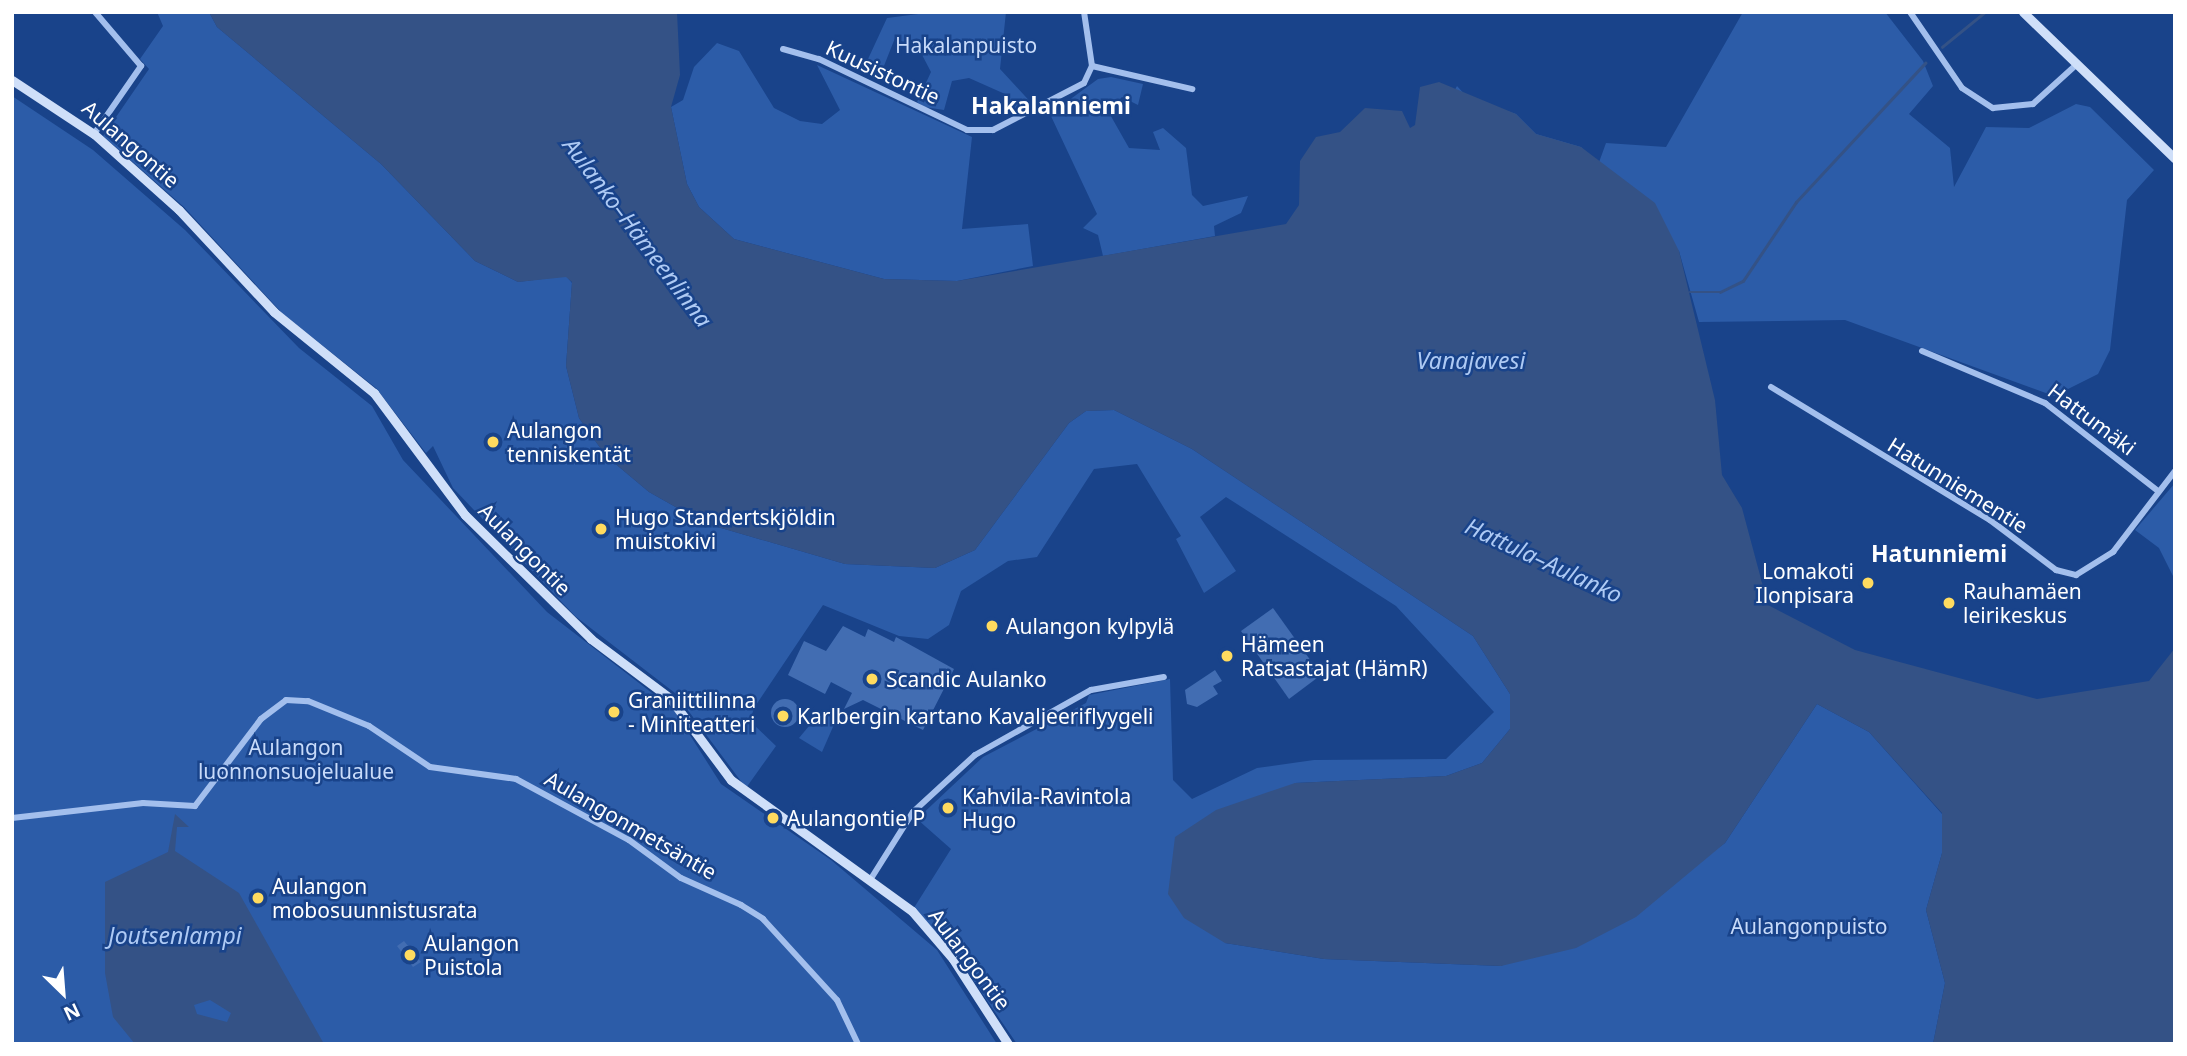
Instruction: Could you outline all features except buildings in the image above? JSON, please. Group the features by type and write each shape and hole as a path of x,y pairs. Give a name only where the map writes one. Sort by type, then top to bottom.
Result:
{"main road":[{"path":"2023,12 2175,159"},
{"name":"Aulangontie","path":"12,80 94,134 179,210 274,312 374,393 465,515 591,639 666,694 731,780 872,877 941,943 1008,1044"}],"street":[{"path":"94,134 141,66 95,12"},
{"path":"1084,12 1092,65 1192,89"},
{"path":"1910,12 1962,88 1993,108 2033,104 2076,65"},
{"name":"Kuusistontie","path":"783,49 980,131 1079,87 1092,65"},
{"name":"Hattumäki","path":"1922,351 2045,403 2158,491"},
{"name":"Hatunniementie","path":"1770,387 1990,520 2056,570 2076,575 2096,568 2175,471"},
{"path":"872,877 913,813 975,755 1091,690 1164,677"},
{"name":"Aulangonmetsäntie","path":"12,818 143,803 195,806 261,719 286,700 308,701 369,726 430,767 516,779 629,840 681,878 741,905 763,919 837,1000 858,1044"}],"green space":[{"name":"Aulangonpuisto","path":"157,12 209,12 217,27 381,164 475,261 518,282 566,276 572,283 566,366 579,418 606,456 649,492 704,523 845,564 935,568 975,550 1069,423 1086,411 1114,410 1192,449 1473,636 1510,694 1510,729 1482,763 1446,776 1295,783 1225,943 1324,959 1501,966 1682,874 1725,843 1817,704 1869,732 1942,814 1942,853 1926,910 1945,983 1933,1044 1017,1044 947,942 912,911 951,849 917,819 983,757 1086,703 1089,695 1170,679 1173,780 1192,799 1257,768 1314,760 1446,759 1494,712 1396,606 1226,497 1200,517 1236,571 1204,593 1176,539 1181,536 1137,464 1094,469 1037,557 1008,561 961,591 949,625 928,639 899,636 823,605 754,708 750,721 776,746 746,788 675,693 575,616 453,488 433,446 426,453 376,388 283,314 184,207 103,136 149,69 140,59 163,26"},
{"name":"Hakalanpuisto","path":"934,12 1006,12 1000,69 1035,107 1013,118 1005,94 969,78 952,81 944,110 924,107 917,102 931,72 920,51 895,38 878,81 862,72 887,18"},
{"path":"1743,12 1885,12 1923,61 1933,86 1909,114 1950,148 1954,187 1986,127 2029,128 2076,104 2090,107 2154,170 2127,200 2110,350 2098,374 2054,396 1845,320 1699,322 1679,251 1449,101 1457,86 1467,97 1516,114 1536,134 1581,147 1598,165 1606,143 1666,147"},
{"path":"717,43 739,51 774,108 800,121 822,124 840,110 817,65 972,137 962,229 1028,224 1033,266 957,281 884,279 734,239 699,207 687,184 671,107 683,100 694,67"},
{"path":"1111,77 1143,84 1138,105 1122,97 1108,111 1129,148 1160,150 1153,132 1163,128 1186,148 1192,195 1203,206 1248,196 1241,213 1214,226 1215,236 1103,256 1098,235 1083,228 1097,214 1050,114 1098,79"},
{"name":"Aulangon luonnonsuojelualue","path":"12,96 93,150 185,230 299,348 372,406 403,460 547,612 674,710 721,784 831,860 937,950 997,1044 12,1044"},
{"path":"2175,483 2175,580 2159,548 2135,530"},
{"path":"829,712 836,720 822,752 799,738 819,714"}],"water":[{"name":"Vanajavesi","path":"209,12 677,12 680,75 671,107 687,184 699,207 734,239 884,279 957,281 1286,224 1299,205 1300,161 1316,137 1340,132 1365,108 1402,111 1410,128 1415,125 1420,87 1439,82 1516,114 1536,134 1581,147 1655,203 1679,251 1715,400 1722,475 1742,508 1768,605 1855,650 2037,699 2149,681 2175,648 2175,1044 1933,1044 1945,983 1926,910 1942,853 1942,813 1869,732 1817,704 1725,843 1636,917 1576,948 1501,966 1324,959 1225,943 1184,918 1168,894 1175,837 1216,810 1295,783 1446,776 1482,763 1510,729 1510,694 1473,636 1192,449 1114,410 1086,411 1069,423 975,550 935,568 845,564 704,523 649,492 606,456 579,418 566,366 572,282 566,277 518,282 475,261 381,164 217,27"},
{"name":"Joutsenlampi","path":"175,814 189,827 177,827 175,851 239,893 324,1044 135,1044 113,1017 105,973 105,882 168,852","holes":["210,1000 231,1013 227,1022 197,1014 194,1005"]}],"waterway":[{"path":"1942,47 1985,12"},
{"path":"1690,292 1720,292 1743,281 1796,202 1925,63"}],"place":[{"name":"Aulangon tenniskentät","path":"493,442"},
{"name":"Hugo Standertskjöldin muistokivi","path":"601,529"},
{"name":"Lomakoti Ilonpisara","path":"1868,583"},
{"name":"Rauhamäen leirikeskus","path":"1949,603"},
{"name":"Aulangon kylpylä","path":"992,626"},
{"name":"Hämeen Ratsastajat (HämR)","path":"1227,656"},
{"name":"Scandic Aulanko","path":"872,679"},
{"name":"Graniittilinna - Miniteatteri","path":"614,712"},
{"name":"Karlbergin kartano Kavaljeeriflyygeli","path":"783,716"},
{"name":"Kahvila-Ravintola Hugo","path":"948,808"},
{"name":"Aulangontie P","path":"773,818"},
{"name":"Aulangon mobosuunnistusrata","path":"258,898"},
{"name":"Aulangon Puistola","path":"410,955"}],"district":[{"name":"Hakalanniemi","path":"1051,105"},
{"name":"Hatunniemi","path":"1939,553"}],"water label":[{"name":"Aulanko–Hämeenlinna","path":"638,232"},
{"name":"Hattula–Aulanko","path":"1544,560"}]}
